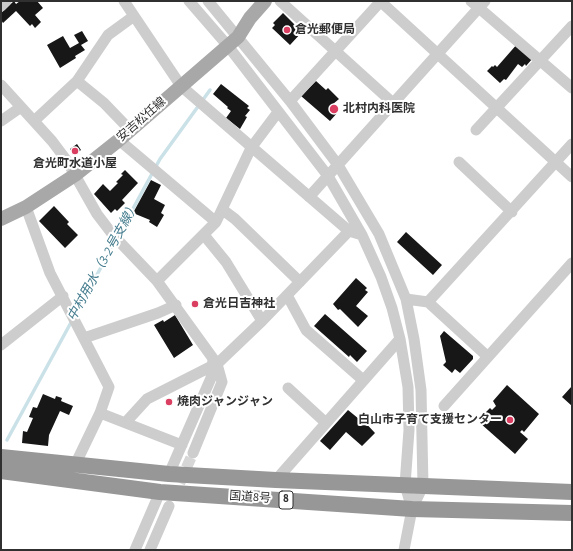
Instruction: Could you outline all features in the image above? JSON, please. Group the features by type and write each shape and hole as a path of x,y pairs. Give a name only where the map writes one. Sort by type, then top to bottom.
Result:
{"highway":[{"name":"国道8号","path":"1,456 169,474 276,480 572,492"},
{"name":"国道8号","path":"1,471 160,492 412,509 572,512"}],"main road":[{"name":"安吉松任線","path":"1,219 26,207 75,175 119,140 232,41 265,1"}],"street":[{"path":"1,6 6,1"},
{"path":"124,1 181,86 251,148 349,230 362,235"},
{"path":"189,1 232,41 290,101 338,165 380,234 406,299 414,339 421,390 423,486 412,509 404,550"},
{"path":"208,1 278,112 328,176 362,235 381,277 392,308 400,339 408,387 410,430 406,485 412,509"},
{"path":"280,1 393,103"},
{"path":"290,101 380,1 437,55 572,177"},
{"path":"308,196 328,176 437,55 478,3 540,62 572,88"},
{"path":"34,121 77,80 108,35 134,16"},
{"path":"476,130 572,26"},
{"path":"77,80 104,102 130,130"},
{"path":"1,85 22,106 56,146 75,175 96,214 116,239 157,280 176,305 214,363 222,382 193,453"},
{"path":"1,121 22,106"},
{"path":"157,280 216,222 251,148 278,112"},
{"path":"119,140 216,222"},
{"path":"428,302 512,212 572,144"},
{"path":"459,162 512,212"},
{"path":"26,207 50,273 109,387 100,413 75,465"},
{"path":"223,210 235,219 300,282"},
{"path":"126,422 147,399 214,363 262,321 349,230"},
{"path":"204,235 226,262 262,321"},
{"path":"444,406 487,356 572,263"},
{"path":"287,295 306,330 363,380"},
{"path":"1,345 63,296"},
{"path":"406,299 428,302 487,356"},
{"path":"84,338 158,313 176,305"},
{"path":"276,480 400,339"},
{"path":"169,474 210,378 214,363"},
{"path":"288,388 326,423"},
{"path":"100,413 182,445"},
{"path":"135,550 160,492"},
{"path":"150,550 169,506"}],"building":[{"path":"14,1 16,4 20,1 37,1 43,8 35,15 41,22 35,28 32,24 30,26 16,11 3,23 1,20 1,13"},
{"name":"倉光郵便局","path":"283,13 302,32 290,45 272,28 275,25 273,23"},
{"path":"82,31 88,41 81,45 85,50 75,56 76,58 60,68 47,45 63,36 70,48 79,43 74,35"},
{"path":"518,43 533,58 526,66 525,64 522,67 518,64 506,80 504,79 500,83 487,71 492,66 493,67 495,65 497,67"},
{"name":"北村内科医院","path":"316,81 326,90 328,88 339,99 333,104 335,106 333,108 338,112 330,121 301,96"},
{"path":"221,84 249,106 247,108 250,110 245,116 247,117 240,129 226,118 231,111 213,94"},
{"name":"倉光町水道小屋","path":"77,144 81,150 74,155 70,149"},
{"path":"125,170 138,183 122,200 125,203 117,211 115,209 111,213 94,194 103,184 110,191 118,183 116,182 123,175 121,174"},
{"path":"151,180 161,185 154,199 165,205 161,213 164,215 157,227 149,222 150,220 133,213"},
{"path":"54,206 69,222 67,224 78,235 65,248 39,221"},
{"path":"406,232 442,265 433,275 397,242"},
{"path":"356,278 367,288 365,290 368,292 356,306 368,316 358,327 333,304"},
{"path":"325,314 367,351 357,362 350,355 349,357 314,326"},
{"path":"175,315 193,345 174,358 154,325 163,320 164,322"},
{"path":"444,331 473,356 473,359 460,373 455,369 452,373 443,365 446,362 440,336"},
{"name":"白山市子育て支援センター","path":"507,385 539,414 524,432 522,430 520,432 528,439 515,454 480,423 481,421 479,419 490,408 492,410 496,406 493,401"},
{"path":"572,386 572,406 562,397"},
{"path":"43,394 55,399 56,396 62,398 61,401 73,406 69,415 60,411 49,435 48,446 22,443 23,431 27,432 33,418 29,417 33,407 37,408"},
{"path":"348,410 359,419 361,418 375,433 362,446 346,432 330,450 320,441"}],"waterway":[{"name":"中村用水（3-2号支線）","path":"7,440 160,159 210,90"}],"tunnel":[{"path":"173,498 193,453"}],"place":[{"name":"倉光郵便局","path":"287,30"},
{"name":"北村内科医院","path":"334,109"},
{"name":"倉光町水道小屋","path":"75,151"},
{"name":"倉光日吉神社","path":"195,304"},
{"name":"焼肉ジャンジャン","path":"169,402"},
{"name":"白山市子育て支援センター","path":"510,420"}]}
